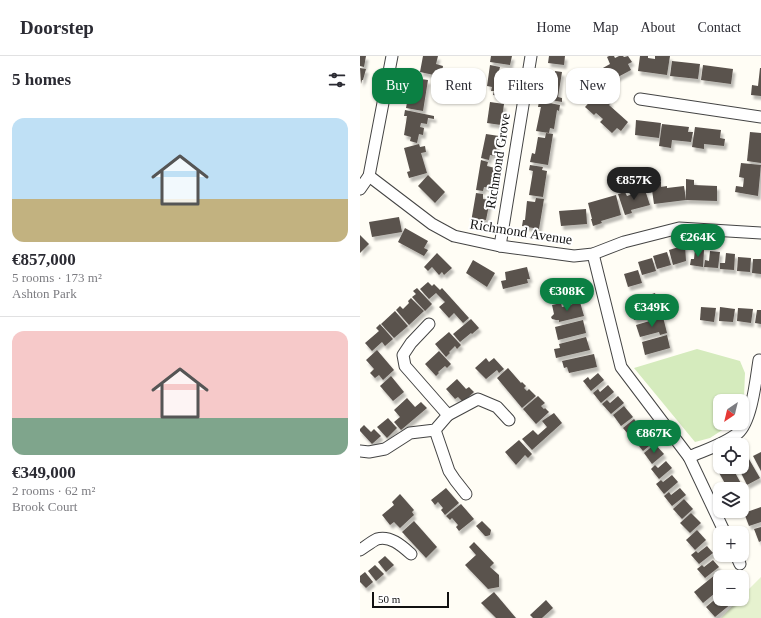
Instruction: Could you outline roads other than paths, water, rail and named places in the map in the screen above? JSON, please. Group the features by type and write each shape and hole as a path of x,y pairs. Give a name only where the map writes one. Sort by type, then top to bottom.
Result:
{"street":[{"path":"360,189 369,176 392,56"},
{"name":"Richmond Grove","path":"500,246 530,56"},
{"path":"640,99 761,116"},
{"name":"Richmond Avenue","path":"369,176 432,224 454,236 500,246 574,256 593,254 624,242 679,228 761,233"},
{"path":"593,254 621,367 689,457 722,526"},
{"path":"429,324 411,343 403,355 405,366 448,415"},
{"path":"689,457 728,440 740,432 748,418 759,360"},
{"path":"360,451 369,452 385,449 410,434 435,430 448,415 478,399 497,407 509,420"},
{"path":"435,430 449,471 466,494"},
{"path":"360,550 377,539 387,538 401,545 411,554"}]}
